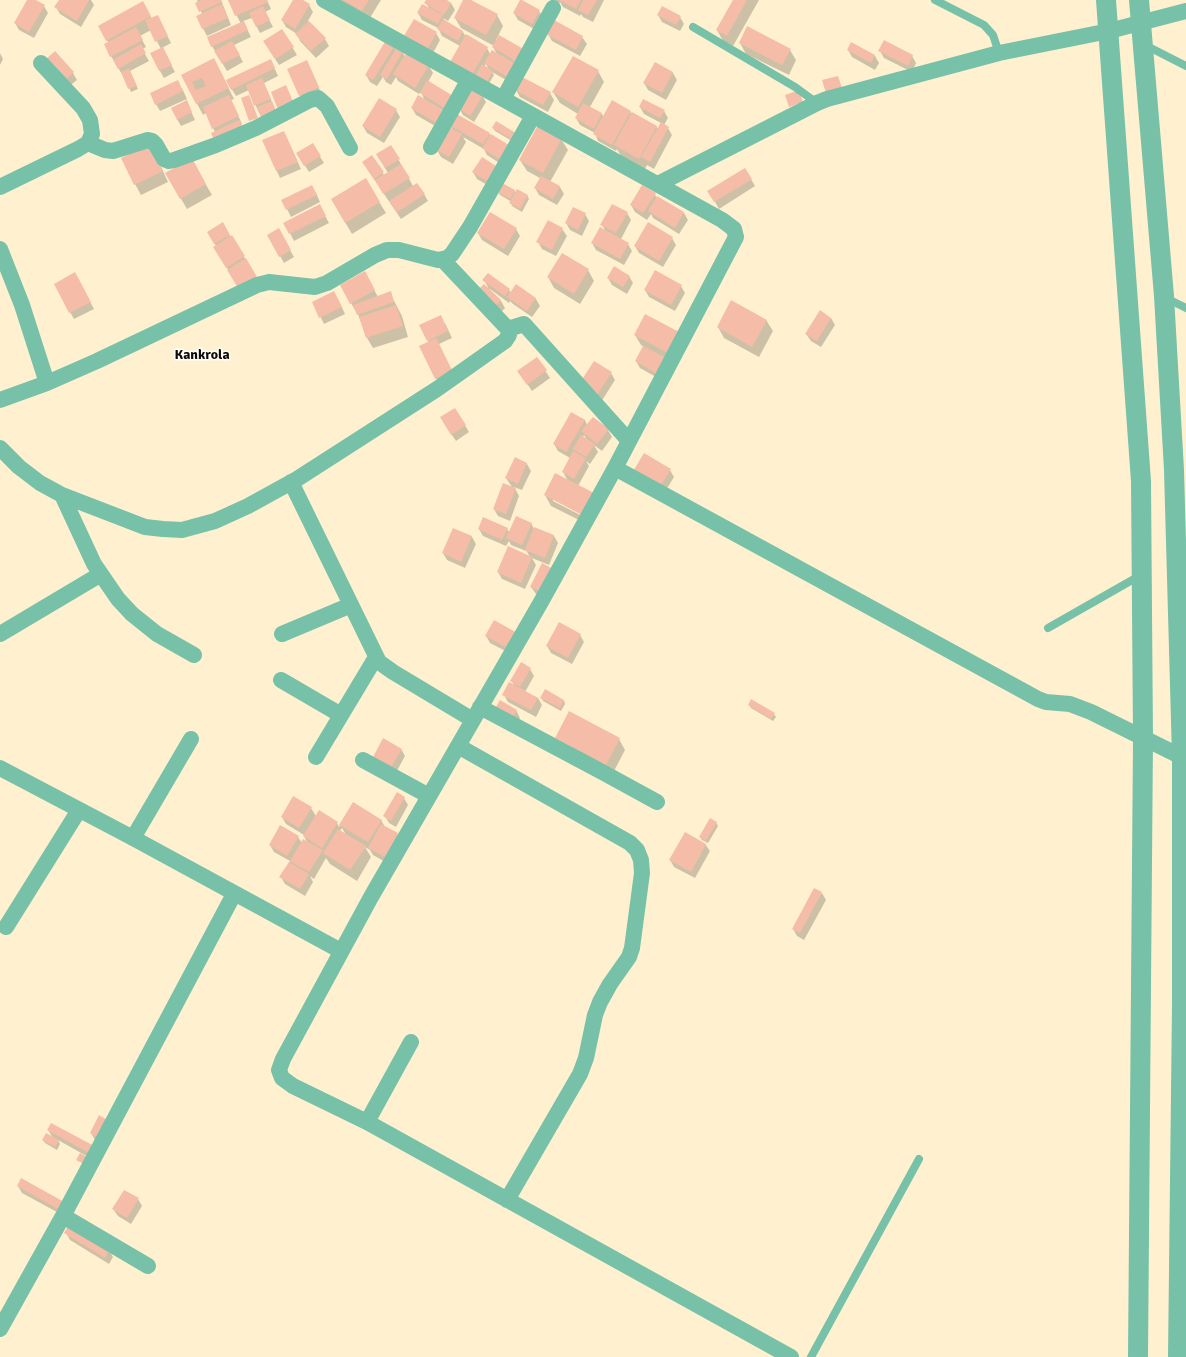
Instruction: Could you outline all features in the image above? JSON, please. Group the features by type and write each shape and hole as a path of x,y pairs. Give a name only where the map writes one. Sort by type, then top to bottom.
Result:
{"street":[{"path":"324,0 468,81 722,220 734,229 736,236 615,468 541,602 476,713 341,951 283,1059 279,1070 282,1078 293,1086 367,1122 791,1357"},
{"path":"1106,0 1141,481 1143,739 1138,1357"},
{"path":"1138,0 1164,296 1177,474 1184,758 1184,1028 1178,1357"},
{"path":"503,99 553,8"},
{"path":"658,184 817,103 846,93 1000,53 1108,32 1186,11"},
{"path":"0,187 88,143 92,134 90,120 83,108 41,63"},
{"path":"431,147 468,81"},
{"path":"88,143 105,150 113,151 148,140 152,141 164,159 169,161 206,149 230,139 256,128 310,100 318,98 327,106 350,148"},
{"path":"0,400 47,383 97,361 257,285 269,282 315,287 327,283 375,255 387,250 399,250 438,260 452,254 470,227 533,116"},
{"path":"0,249 22,305 47,383"},
{"path":"0,448 19,467 62,495 145,527 182,530 215,521 248,506 291,482 437,389 505,341 509,335 508,328 442,259"},
{"path":"508,328 524,324 629,441"},
{"path":"615,468 1038,699 1046,702 1070,704 1091,712 1184,758"},
{"path":"291,482 379,662 393,672 476,713 604,772 657,802"},
{"path":"62,495 101,574 118,599 132,614 157,634 194,655"},
{"path":"0,634 101,574"},
{"path":"282,634 351,606"},
{"path":"316,757 376,657"},
{"path":"281,680 341,715"},
{"path":"133,838 191,739"},
{"path":"458,746 630,843 637,850 641,860 642,873 632,948 629,957 610,984 600,1002 595,1016 586,1058 580,1074 506,1200"},
{"path":"363,760 429,796"},
{"path":"0,768 133,838 341,951"},
{"path":"6,927 79,810"},
{"path":"0,1329 63,1216 234,894"},
{"path":"367,1122 411,1042"},
{"path":"63,1216 148,1266"}],"lane":[{"path":"935,0 984,25 993,35 1000,53"},
{"path":"693,27 795,87 817,103"},
{"path":"1143,44 1186,66"},
{"path":"1164,296 1186,308"},
{"path":"1048,628 1141,575"},
{"path":"811,1357 919,1159"}],"building":[{"path":"27,0 36,0 45,5 29,32 14,23"},
{"path":"59,0 89,0 77,21 54,7"},
{"path":"202,0 221,0 222,2 199,12 195,3"},
{"path":"228,0 267,0 268,2 235,16"},
{"path":"293,0 303,0 310,4 295,29 281,20"},
{"path":"343,0 369,0 362,11"},
{"path":"426,0 447,0 451,3 444,15 424,3"},
{"path":"463,0 471,0 498,14 486,35 454,18"},
{"path":"520,0 540,10 532,24 513,13"},
{"path":"559,0 581,0 576,9"},
{"path":"583,0 597,0 588,15 578,10"},
{"path":"733,0 747,0 727,36 716,30"},
{"path":"143,1 151,16 106,41 98,26"},
{"path":"222,4 228,18 202,29 196,16"},
{"path":"422,4 443,15 438,24 417,13"},
{"path":"263,6 270,20 256,27 249,13"},
{"path":"662,6 681,16 676,25 657,15"},
{"path":"158,15 168,36 155,42 145,20"},
{"path":"414,19 437,32 428,48 404,36"},
{"path":"443,19 463,31 458,41 437,29"},
{"path":"554,20 583,36 576,50 546,34"},
{"path":"244,21 248,30 211,47 207,37"},
{"path":"309,21 326,38 311,51 295,34"},
{"path":"747,26 791,49 782,65 739,43"},
{"path":"136,27 143,40 110,57 104,44"},
{"path":"282,29 294,47 275,59 263,41"},
{"path":"466,34 488,47 472,75 450,62"},
{"path":"499,35 527,51 519,63 492,47"},
{"path":"386,40 395,45 373,80 365,75"},
{"path":"884,40 913,55 908,66 878,51"},
{"path":"232,41 240,55 222,64 214,51"},
{"path":"851,42 875,55 871,63 847,50"},
{"path":"141,44 146,53 118,69 113,60"},
{"path":"163,47 172,65 159,71 150,53"},
{"path":"397,47 403,51 387,79 380,75"},
{"path":"492,50 519,66 511,79 484,63"},
{"path":"55,51 74,72 63,82 44,61"},
{"path":"407,52 429,65 415,88 393,74"},
{"path":"573,56 599,70 578,107 552,92"},
{"path":"214,58 229,88 196,104 181,75","holes":["202,78 206,86 196,90 192,82"]},
{"path":"271,59 275,68 231,90 226,80"},
{"path":"307,60 319,87 299,96 287,69"},
{"path":"655,62 673,72 662,93 643,83"},
{"path":"482,64 493,71 485,85 474,78"},
{"path":"129,68 137,86 128,89 121,72"},
{"path":"838,76 842,88 826,93 822,80"},
{"path":"522,77 551,92 543,105 515,90"},
{"path":"262,78 271,99 254,106 246,85"},
{"path":"178,80 183,91 155,105 150,93"},
{"path":"427,80 453,96 446,109 420,93"},
{"path":"286,85 295,106 279,112 271,92"},
{"path":"470,87 483,95 470,116 458,108"},
{"path":"799,90 803,102 789,107 785,95"},
{"path":"229,95 239,116 212,129 203,107"},
{"path":"249,95 258,118 249,121 241,98"},
{"path":"418,95 445,111 438,124 411,108"},
{"path":"379,98 397,109 380,137 362,126"},
{"path":"643,99 665,110 660,118 639,107"},
{"path":"187,100 192,112 177,120 171,108"},
{"path":"612,100 631,111 612,145 593,134"},
{"path":"272,101 277,114 262,120 257,107"},
{"path":"583,103 602,113 594,129 575,118"},
{"path":"632,112 657,126 639,159 614,145"},
{"path":"455,113 490,133 483,144 449,125"},
{"path":"239,120 245,131 216,145 211,133"},
{"path":"496,121 519,135 515,141 492,128"},
{"path":"661,122 669,127 650,162 641,157"},
{"path":"538,125 562,138 543,173 519,160"},
{"path":"449,127 462,134 449,157 436,150"},
{"path":"284,131 298,162 276,171 262,140"},
{"path":"491,134 512,147 502,161 482,148"},
{"path":"313,143 321,156 304,166 296,153"},
{"path":"150,144 163,171 134,185 121,158"},
{"path":"391,145 400,159 385,168 376,154"},
{"path":"372,155 384,172 374,179 362,162"},
{"path":"482,157 499,168 490,183 472,172"},
{"path":"192,158 206,184 180,199 165,173"},
{"path":"401,164 410,178 383,194 375,180"},
{"path":"745,168 752,179 714,202 707,191"},
{"path":"541,176 560,186 553,199 534,188"},
{"path":"366,178 380,202 345,223 331,199"},
{"path":"417,183 425,194 397,212 389,201"},
{"path":"502,183 515,190 510,199 497,192"},
{"path":"312,185 317,195 286,210 281,200"},
{"path":"642,185 656,193 643,213 630,205"},
{"path":"517,189 528,195 520,209 509,203"},
{"path":"657,196 684,212 675,228 648,211"},
{"path":"320,204 326,216 289,234 283,223"},
{"path":"612,204 628,212 616,233 600,225"},
{"path":"573,207 586,213 578,230 565,223"},
{"path":"490,212 517,228 504,249 477,233"},
{"path":"548,220 563,228 552,250 536,242"},
{"path":"223,222 230,235 214,244 207,232"},
{"path":"648,222 673,237 659,261 634,246"},
{"path":"600,227 629,243 620,259 591,243"},
{"path":"279,228 291,250 279,257 267,235"},
{"path":"232,235 245,256 226,268 213,247"},
{"path":"562,253 589,269 574,294 547,277"},
{"path":"246,258 257,277 238,288 227,270"},
{"path":"614,266 630,276 623,287 607,278"},
{"path":"655,270 682,285 671,305 644,290"},
{"path":"365,271 375,290 350,304 340,285"},
{"path":"75,272 91,302 69,313 54,284"},
{"path":"488,273 510,289 505,296 482,280"},
{"path":"484,284 501,300 494,308 476,292"},
{"path":"516,284 536,298 527,311 507,297"},
{"path":"334,291 342,307 319,318 312,302"},
{"path":"391,291 394,302 357,315 353,305"},
{"path":"731,300 767,320 752,347 717,327"},
{"path":"396,305 403,326 366,338 359,317"},
{"path":"820,310 831,318 817,341 805,334"},
{"path":"645,314 681,333 670,354 634,335"},
{"path":"441,315 448,331 427,341 419,325"},
{"path":"436,338 452,370 435,379 419,346"},
{"path":"643,346 668,359 659,375 635,361"},
{"path":"537,357 547,370 527,385 517,371"},
{"path":"594,361 612,372 597,395 579,384"},
{"path":"455,408 466,425 451,435 440,417"},
{"path":"571,412 585,420 566,452 553,444"},
{"path":"593,417 609,429 597,444 581,431"},
{"path":"581,435 595,444 586,457 573,449"},
{"path":"573,451 586,458 574,479 562,472"},
{"path":"644,453 671,469 659,488 632,473"},
{"path":"515,457 527,463 518,484 505,478"},
{"path":"555,473 596,494 584,516 544,495"},
{"path":"503,483 516,488 506,514 493,509"},
{"path":"516,516 532,523 522,545 506,538"},
{"path":"483,517 508,528 502,540 478,529"},
{"path":"534,527 554,535 545,558 525,550"},
{"path":"453,528 472,536 461,562 442,553"},
{"path":"508,546 532,557 521,583 497,572"},
{"path":"542,563 553,569 542,592 530,587"},
{"path":"494,620 519,634 511,650 485,636"},
{"path":"559,622 581,634 568,658 546,646"},
{"path":"521,662 531,668 520,687 510,681"},
{"path":"509,682 538,698 531,710 502,695"},
{"path":"545,689 564,700 560,708 540,698"},
{"path":"751,699 775,713 771,719 748,705"},
{"path":"500,700 517,710 510,722 493,712"},
{"path":"569,711 620,738 606,765 555,738"},
{"path":"383,738 402,749 389,771 371,761"},
{"path":"397,792 405,797 391,821 383,816"},
{"path":"293,796 312,807 299,828 281,817"},
{"path":"353,802 382,820 368,842 339,825"},
{"path":"319,810 338,822 322,848 303,836"},
{"path":"710,818 717,822 706,841 699,837"},
{"path":"381,824 398,833 385,857 368,848"},
{"path":"280,825 299,836 287,856 269,845"},
{"path":"338,829 366,846 350,870 323,853"},
{"path":"685,832 706,844 691,872 669,860"},
{"path":"303,839 323,850 309,872 290,861"},
{"path":"289,862 309,874 300,889 279,877"},
{"path":"814,888 822,892 800,933 792,929"},
{"path":"99,1115 109,1121 99,1139 90,1133"},
{"path":"51,1123 98,1148 93,1155 47,1130"},
{"path":"46,1133 59,1140 55,1147 42,1140"},
{"path":"80,1153 90,1159 86,1165 76,1160"},
{"path":"21,1178 66,1203 61,1211 17,1186"},
{"path":"124,1190 139,1198 127,1218 112,1209"},
{"path":"69,1225 110,1249 105,1258 64,1233"}],"district":[{"name":"Kankrola","path":"202,355"}]}
